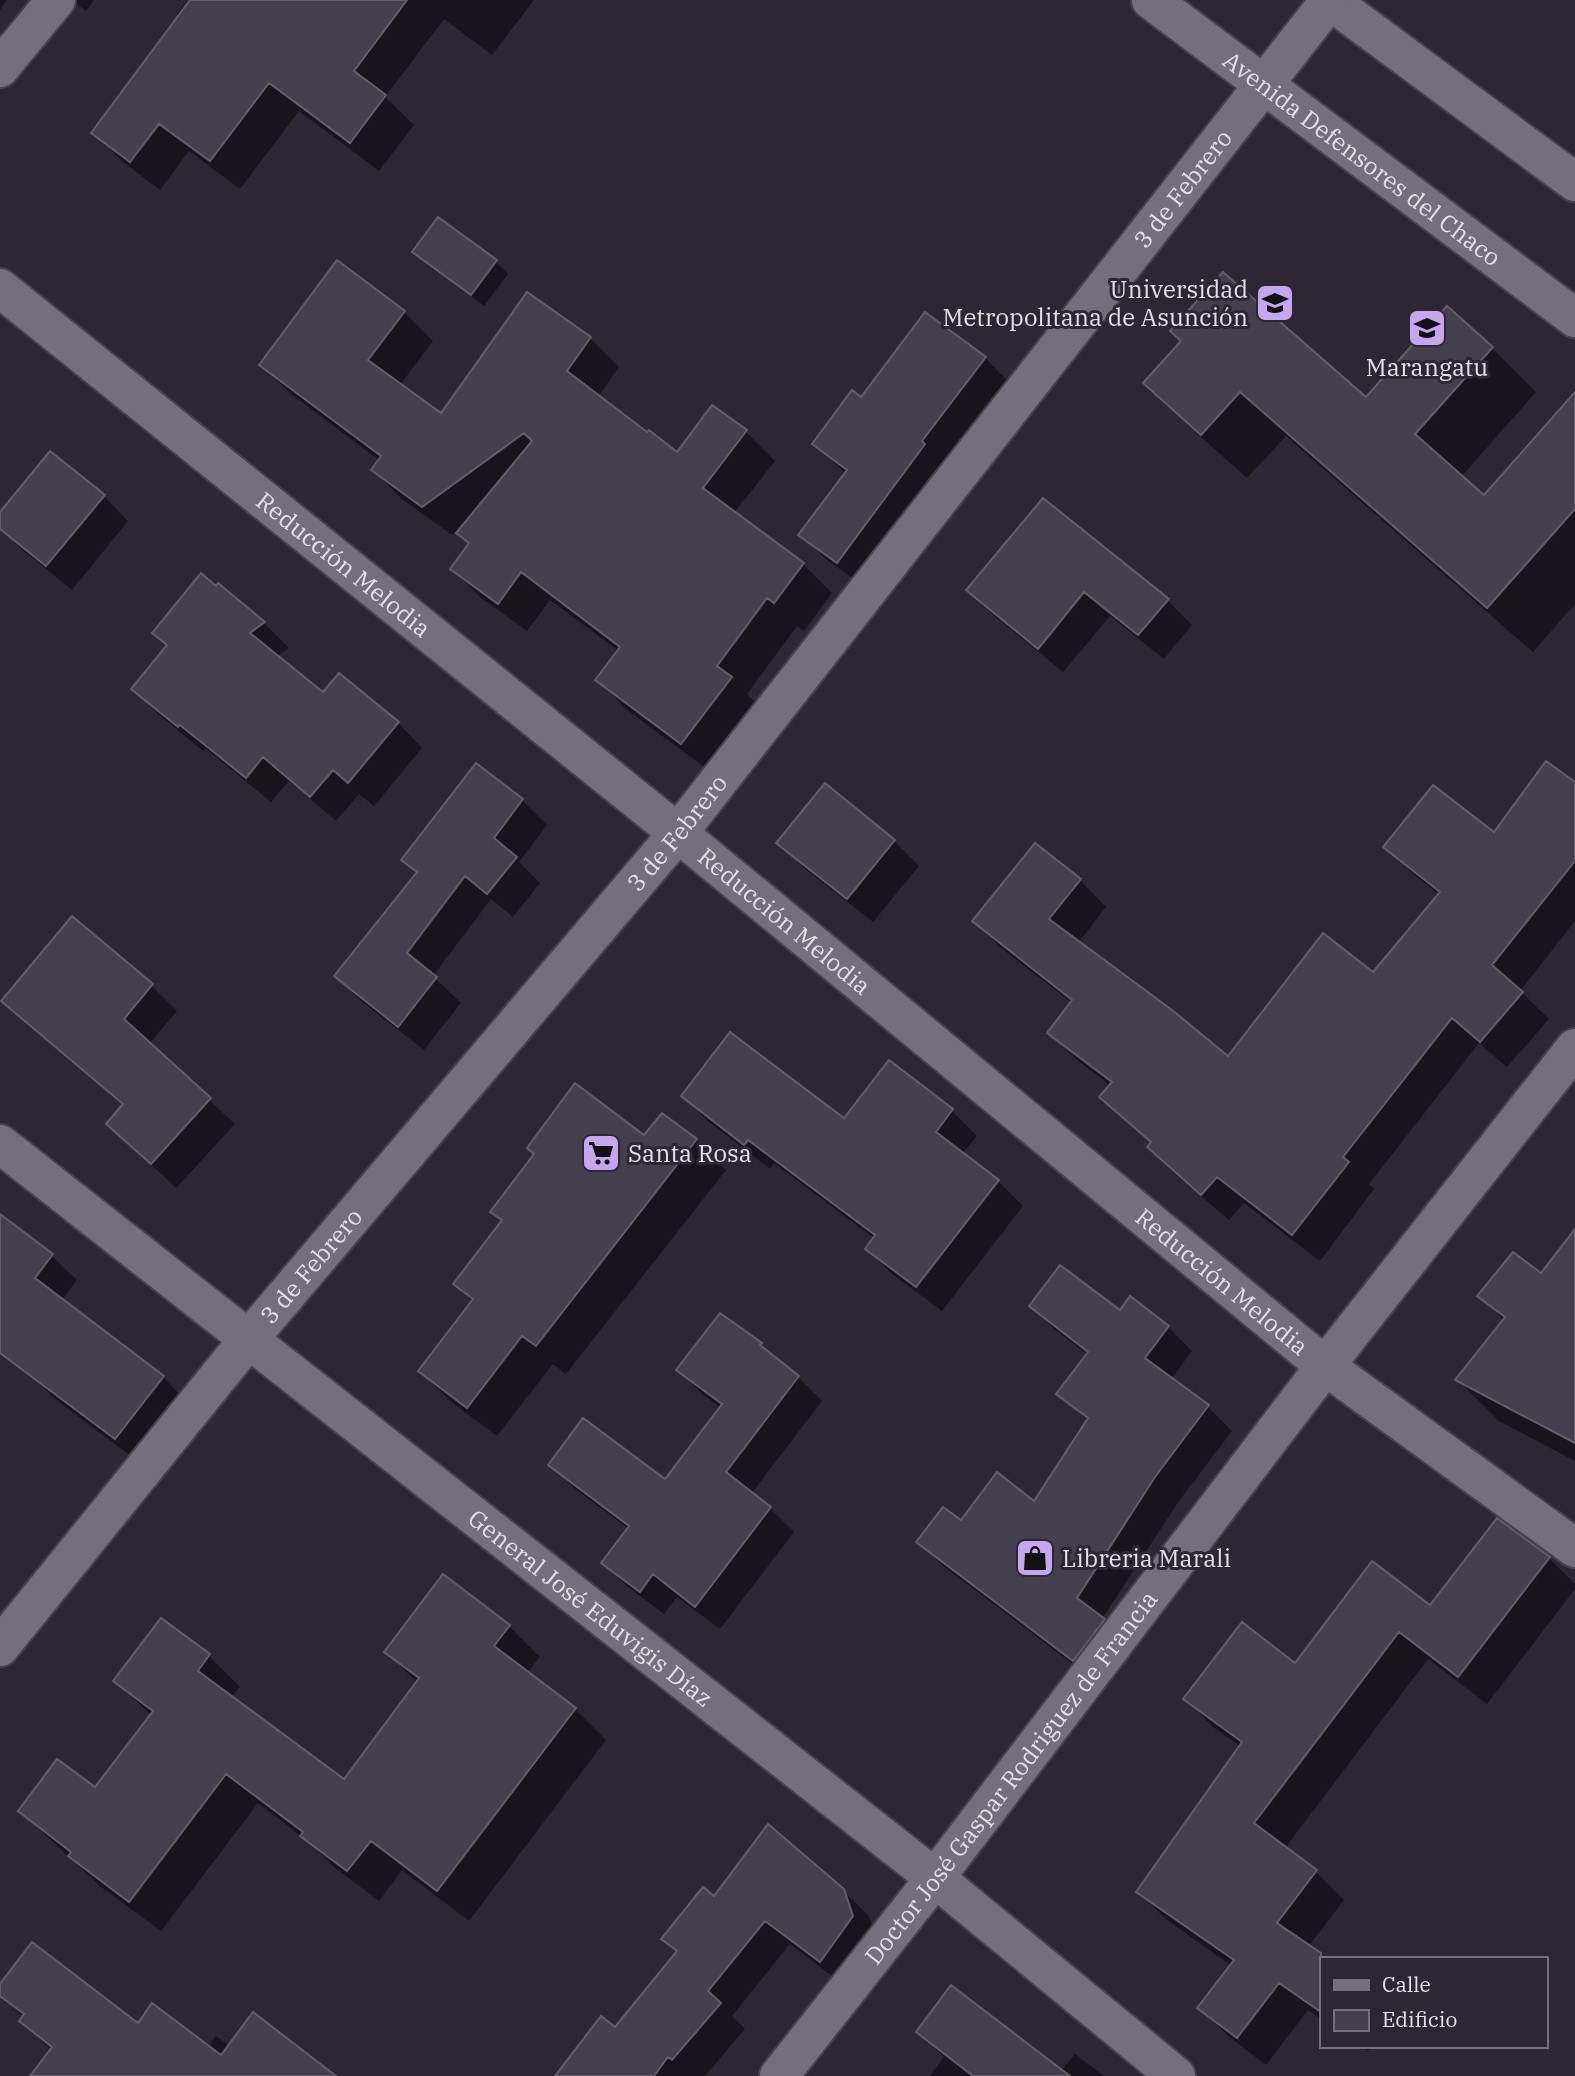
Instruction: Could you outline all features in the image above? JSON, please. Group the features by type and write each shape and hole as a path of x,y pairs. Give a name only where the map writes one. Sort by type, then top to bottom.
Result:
{"street":[{"path":"0,68 56,0"},
{"name":"Avenida Defensores del Chaco","path":"1151,0 1575,318"},
{"path":"1329,0 1575,182"},
{"name":"3 de Febrero","path":"0,1647 248,1340 678,833 1329,0"},
{"name":"Reducción Melodia","path":"0,288 678,833 1325,1366 1575,1548"},
{"name":"Doctor José Gaspar Rodriguez de Francia","path":"779,2076 935,1878 1325,1366 1575,1048"},
{"name":"General José Eduvigis Díaz","path":"0,1144 935,1878 1176,2076"}],"building":[{"path":"190,0 407,0 354,71 386,95 350,143 269,83 210,161 159,124 130,162 91,133"},
{"path":"438,217 497,260 471,295 412,252"},
{"path":"337,260 405,311 368,360 441,413 527,292 591,337 567,371 677,452 712,405 747,430 703,488 804,563 774,603 767,598 717,666 732,677 681,744 595,680 620,647 521,572 498,604 450,569 469,543 456,533 532,441 524,433 422,507 371,470 381,456 259,365"},
{"path":"1223,272 1366,397 1447,306 1493,347 1415,434 1484,495 1575,392 1575,509 1487,608 1240,392 1201,435 1143,383 1181,341 1170,331"},
{"path":"925,312 986,357 922,441 925,444 837,563 798,535 847,470 812,444 852,390 861,397"},
{"path":"50,451 105,495 46,566 0,529 0,512"},
{"path":"1043,498 1169,599 1138,635 1084,592 1038,649 966,590"},
{"path":"201,573 216,586 218,583 265,622 250,633 323,692 339,673 399,722 348,783 333,770 310,797 263,757 246,778 131,689 167,645 152,633"},
{"path":"1546,761 1575,782 1575,861 1492,965 1523,992 1480,1042 1452,1018 1343,1157 1349,1162 1292,1235 1217,1177 1201,1195 1147,1147 1151,1142 1099,1097 1112,1082 1047,1033 1072,1000 972,921 1035,843 1081,879 1049,919 1172,1010 1228,1056 1323,933 1373,972 1440,892 1383,847 1433,785 1494,832"},
{"path":"476,763 523,799 494,838 517,857 487,894 465,876 407,953 437,977 398,1027 334,976 417,872 401,860"},
{"path":"825,783 895,840 847,899 776,843"},
{"path":"72,916 153,984 124,1019 211,1098 151,1164 106,1124 123,1104 1,1001"},
{"path":"730,1032 844,1118 889,1060 953,1109 936,1132 999,1180 916,1287 865,1249 875,1235 748,1140 744,1145 681,1096"},
{"path":"575,1083 644,1135 662,1113 697,1139 536,1346 522,1336 467,1408 418,1371 473,1299 453,1284 502,1220 490,1212 534,1154 527,1148"},
{"path":"0,1214 53,1254 35,1278 164,1376 115,1439 0,1353"},
{"path":"1575,1229 1575,1443 1455,1380 1505,1317 1477,1296 1513,1252 1541,1273"},
{"path":"1060,1265 1120,1310 1130,1296 1169,1326 1145,1358 1209,1405 1155,1477 1077,1598 1105,1619 1073,1661 916,1542 943,1507 961,1520 997,1472 1034,1501 1088,1418 1056,1394 1088,1352 1029,1306"},
{"path":"720,1313 762,1343 760,1345 799,1376 726,1472 771,1507 695,1607 653,1574 640,1592 601,1563 629,1526 548,1465 583,1418 665,1479 722,1404 676,1370"},
{"path":"1497,1518 1550,1557 1458,1677 1399,1632 1254,1823 1317,1870 1277,1923 1321,1953 1320,2011 1279,1983 1237,2038 1197,2008 1234,1960 1136,1892 1242,1742 1183,1699 1242,1622 1295,1663 1372,1561 1430,1605"},
{"path":"443,1574 510,1625 494,1646 576,1708 437,1891 371,1841 347,1871 300,1836 303,1832 226,1774 129,1902 68,1856 71,1852 18,1811 57,1759 95,1787 153,1711 113,1681 161,1618 210,1654 198,1671 344,1779 419,1678 384,1652"},
{"path":"768,1824 844,1889 853,1916 820,1962 765,1921 708,1991 721,2003 672,2060 668,2057 654,2076 555,2076 601,2016 615,2027 677,1951 661,1939 703,1887 714,1896"},
{"path":"32,1942 138,2023 152,2003 221,2055 253,2012 336,2076 30,2076 52,2047 19,2021 24,2014 0,1996 0,1984"},
{"path":"951,1985 1070,2076 973,2076 916,2032"}],"place":[{"name":"Universidad Metropolitana de Asunción","path":"1275,303"},
{"name":"Marangatu","path":"1427,328"},
{"name":"Santa Rosa","path":"601,1153"},
{"name":"Libreria Marali","path":"1035,1558"}]}
